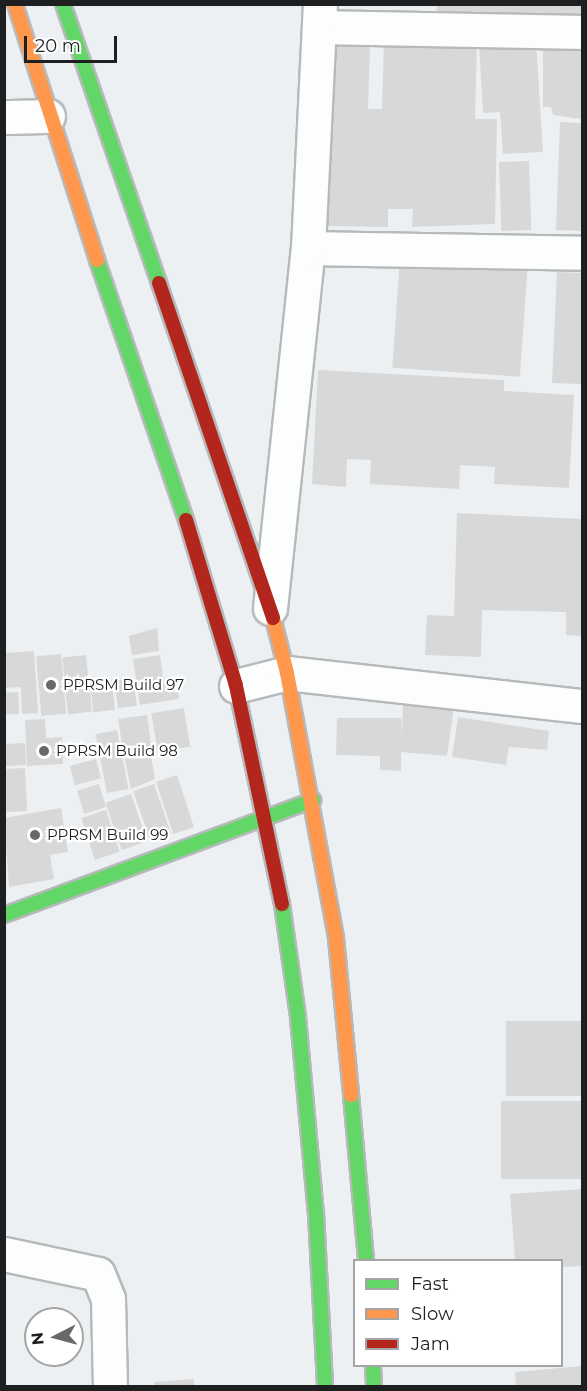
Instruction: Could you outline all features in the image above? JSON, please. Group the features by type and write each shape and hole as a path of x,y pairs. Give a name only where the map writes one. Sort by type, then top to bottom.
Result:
{"main road":[{"path":"15,4 48,116 207,581 236,686 286,923 299,1028 316,1213 326,1386"},
{"path":"63,4 270,608 287,673 313,800 336,938 366,1259"},
{"path":"4,915 313,800"},
{"path":"373,1367 374,1386"}],"street":[{"path":"270,608 308,248 320,16 582,32"},
{"path":"4,117 48,116"},
{"path":"308,248 582,253"},
{"path":"236,686 287,673 582,706"},
{"path":"4,1254 98,1274 108,1299 110,1386"}],"building":[{"path":"437,4 582,4 582,23 436,15"},
{"path":"582,36 582,119 553,115 551,107 543,107 543,37"},
{"path":"384,41 477,42 475,119 497,119 495,224 412,227 413,209 388,209 388,227 327,226 331,46 370,46 368,109 382,109"},
{"path":"536,42 543,152 503,154 500,112 483,113 479,45"},
{"path":"560,122 582,123 582,231 556,230"},
{"path":"529,161 531,230 501,231 499,162"},
{"path":"400,257 528,266 520,377 392,368"},
{"path":"557,272 582,273 582,384 552,383"},
{"path":"318,370 504,380 504,391 574,395 569,488 494,484 495,467 460,465 459,489 370,484 371,460 347,459 346,487 312,484"},
{"path":"457,513 582,519 582,636 566,635 566,612 482,610 481,657 425,655 427,615 454,616"},
{"path":"157,628 159,651 132,655 129,636"},
{"path":"34,651 38,713 22,714 21,687 5,688 4,653"},
{"name":"PPRSM Build 97","path":"61,654 66,714 41,716 36,656"},
{"path":"86,655 92,712 68,714 62,658"},
{"path":"160,655 164,684 177,683 179,699 140,705 133,659"},
{"path":"133,678 137,706 118,708 114,681"},
{"path":"112,681 115,710 93,712 90,683"},
{"path":"18,692 19,714 5,715 4,693"},
{"path":"403,700 454,708 447,756 401,752 401,771 380,770 380,756 336,755 337,718 401,718 402,735"},
{"path":"184,708 190,747 158,752 151,713"},
{"path":"147,715 152,751 123,755 118,719"},
{"path":"458,717 549,731 547,750 509,747 506,765 452,757"},
{"name":"PPRSM Build 98","path":"45,719 46,738 62,737 63,764 27,766 25,720"},
{"path":"117,730 128,789 107,793 95,734"},
{"path":"25,743 26,765 5,766 4,744"},
{"path":"151,756 155,779 131,789 125,759"},
{"path":"96,759 101,778 75,785 70,766"},
{"path":"25,768 27,811 6,812 4,769"},
{"path":"177,775 194,827 173,834 156,782"},
{"path":"99,784 106,807 84,814 77,791"},
{"path":"154,784 171,834 150,841 133,791"},
{"path":"131,794 147,841 122,850 105,803"},
{"name":"PPRSM Build 99","path":"61,808 68,852 50,855 54,879 9,887 4,818"},
{"path":"106,810 120,852 95,860 81,818"},
{"path":"506,1021 582,1021 582,1096 506,1096"},
{"path":"501,1101 582,1101 582,1179 501,1179"},
{"path":"582,1189 582,1266 563,1267 563,1259 515,1259 510,1194"},
{"path":"582,1366 582,1386 516,1386 515,1372"},
{"path":"194,1379 194,1386 154,1386 154,1382"}],"traffic: fast":[{"path":"63,4 159,283"},
{"path":"97,260 186,520"},
{"path":"4,915 313,800"},
{"path":"282,904 298,1017 316,1213 325,1386"},
{"path":"351,1095 366,1259"},
{"path":"373,1367 374,1386"}],"traffic: slow":[{"path":"15,4 97,260"},
{"path":"273,618 287,673 336,938 351,1095"}],"traffic: jam":[{"path":"159,283 273,618"},
{"path":"186,520 236,686 282,904"}],"place":[{"name":"PPRSM Build 97","path":"51,685"},
{"name":"PPRSM Build 98","path":"44,751"},
{"name":"PPRSM Build 99","path":"35,835"}]}
